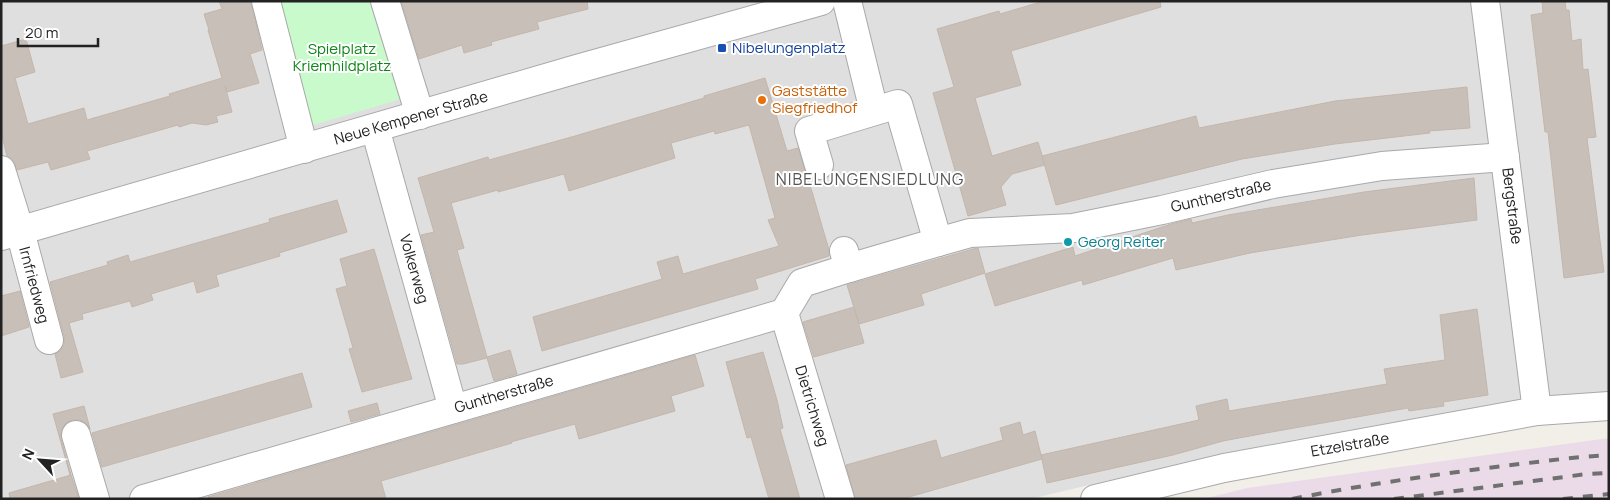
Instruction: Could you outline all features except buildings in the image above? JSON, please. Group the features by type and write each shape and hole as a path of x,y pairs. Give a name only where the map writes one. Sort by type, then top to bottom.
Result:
{"street":[{"path":"266,1 304,149"},
{"path":"385,1 420,115"},
{"name":"Neue Kempener Straße","path":"11,234 577,69 821,1"},
{"path":"847,1 874,111"},
{"name":"Bergstraße","path":"1485,1 1538,411"},
{"path":"784,314 802,283 846,259 938,242 898,104 809,131 819,166"},
{"name":"Volkerweg","path":"375,128 453,409"},
{"name":"Guntherstraße","path":"938,242 970,233 1073,228 1162,210 1273,184 1382,166 1505,157"},
{"name":"Irnfriedweg","path":"1,170 11,234 49,340"},
{"name":"Guntherstraße","path":"144,499 784,314"},
{"name":"Dietrichweg","path":"784,314 840,499"},
{"name":"Etzelstraße","path":"1095,499 1224,468 1538,411 1609,406"},
{"path":"76,435 95,499"}],"shaded area":[{"path":"1,1 1609,1 1609,394 1565,395 1502,403 1228,452 1030,499 1,499"},
{"path":"1609,438 1609,499 1203,499 1247,488"}],"green space":[{"name":"Spielplatz Kriemhildplatz","path":"276,1 376,1 404,98 310,126"}],"railway":[{"path":"1292,499 1450,473 1609,455"},
{"path":"1394,499 1587,474 1609,473"},
{"path":"1563,499 1609,494"}],"place":[{"name":"Nibelungenplatz","path":"722,48"},
{"name":"Gaststätte Siegfriedhof","path":"762,100"},
{"name":"Georg Reiter","path":"1068,242"}],"district":[{"name":"NIBELUNGENSIEDLUNG","path":"870,179"}]}
